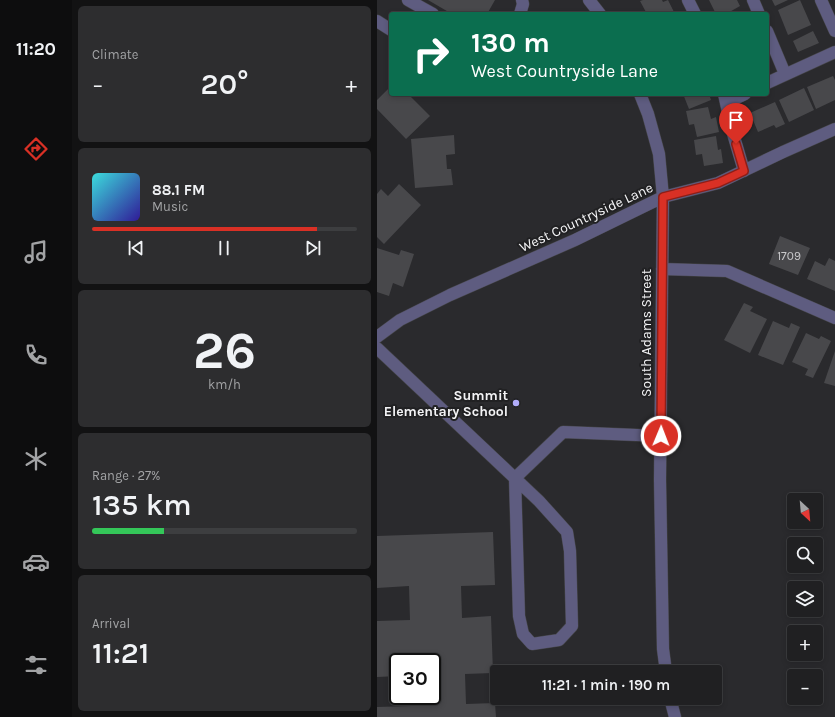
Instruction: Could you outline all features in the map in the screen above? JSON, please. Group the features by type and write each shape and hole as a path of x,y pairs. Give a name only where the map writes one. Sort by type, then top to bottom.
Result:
{"street":[{"path":"408,0 429,12"},
{"path":"521,12 523,4 522,0"},
{"path":"589,0 598,12"},
{"path":"688,0 694,12"},
{"path":"753,0 758,12"},
{"path":"821,0 835,31"},
{"path":"377,21 389,29"},
{"path":"769,36 785,74"},
{"path":"769,82 835,52"},
{"name":"South Adams Street","path":"641,96 648,114 659,154 663,197 661,593 665,665"},
{"path":"737,96 725,99 744,171"},
{"name":"West Countryside Lane","path":"377,337 400,320 450,295 575,240 663,197 718,183 835,129"},
{"path":"662,269 727,271 835,318"},
{"path":"377,348 515,478 539,501 567,532 570,551 572,626 559,640 532,644 523,634 519,616 515,478 563,432 661,436"},
{"path":"672,705 675,717"}],"building":[{"path":"428,0 495,0 488,12 449,12"},
{"path":"662,0 663,2 668,0 674,12 646,12 640,1"},
{"path":"709,0 737,0 740,6 730,12 715,12"},
{"path":"772,0 788,0 775,6"},
{"path":"800,0 811,25 788,35 778,10"},
{"path":"813,31 819,43 798,52 793,41"},
{"path":"833,76 835,80 835,100 816,109 807,87"},
{"path":"389,88 389,96 410,96 430,116 406,139 377,109 377,100"},
{"path":"804,88 814,110 789,122 779,100"},
{"path":"684,96 710,96 711,100 689,109"},
{"path":"775,102 785,124 776,128 774,125 758,132 750,113"},
{"path":"708,107 711,119 716,117 719,132 697,137 694,124 689,125 686,111"},
{"path":"454,135 455,154 446,155 447,169 451,169 453,185 415,188 411,139"},
{"path":"716,136 718,150 721,149 723,163 704,166 702,154 696,155 694,140"},
{"path":"399,184 421,205 384,244 377,237 377,194 381,189 388,196"},
{"path":"780,236 810,248 798,275 769,264"},
{"path":"377,248 399,255 401,250 414,254 403,287 393,283 389,296 377,292"},
{"path":"829,258 835,261 835,291 807,279 815,261 825,266"},
{"path":"744,303 753,307 750,311 767,319 750,353 724,340"},
{"path":"773,321 789,328 791,323 800,327 783,365 758,355"},
{"path":"806,333 819,339 821,336 831,341 813,378 805,375 808,369 792,362"},
{"path":"835,351 835,386 824,383"},
{"path":"493,532 495,585 461,586 462,618 491,616 493,665 490,665 490,673 465,674 466,704 490,703 490,705 495,705 496,717 377,717 377,707 441,705 441,653 389,653 389,676 377,677 377,621 410,620 409,586 377,588 377,536"}],"place":[{"name":"Summit Elementary School","path":"516,403"}],"route":[{"path":"661,436 663,197 718,183 744,171 736,144"}]}
